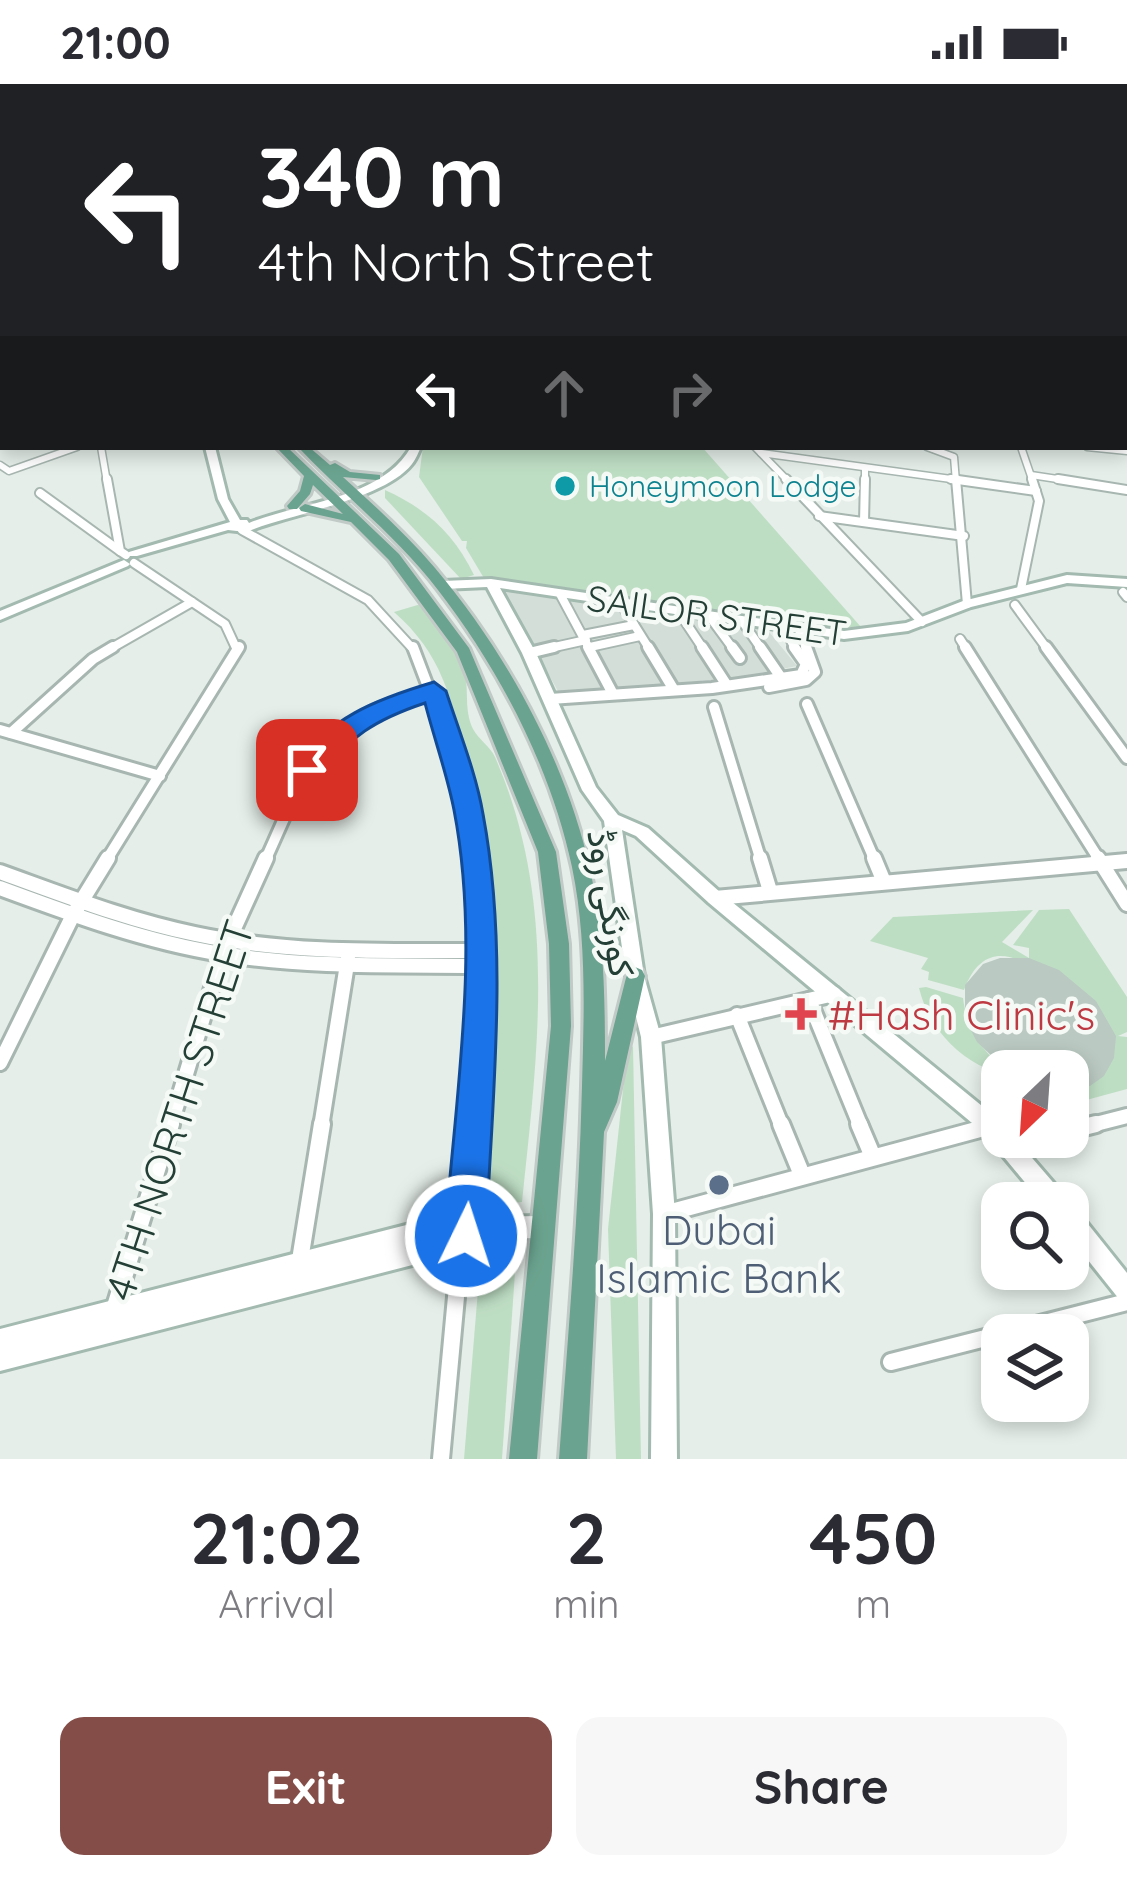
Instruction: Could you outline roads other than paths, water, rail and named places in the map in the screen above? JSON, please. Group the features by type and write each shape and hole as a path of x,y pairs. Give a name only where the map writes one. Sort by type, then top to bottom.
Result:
{"main road":[{"path":"283,450 333,496"},
{"name":"کورنگی روڈ","path":"310,450 443,585 503,678 575,841 588,912 594,1000 593,1128 573,1459"},
{"path":"311,450 344,474 377,480 372,497 390,528"},
{"path":"310,476 299,507 335,512 356,521"},
{"name":"کورنگی روڈ","path":"333,496 394,557 464,651 547,852 558,928 561,1026 523,1459"},
{"path":"593,1128 607,1102 635,976"}],"street":[{"path":"0,465 9,472 68,450"},
{"path":"102,450 128,559"},
{"path":"211,450 223,500 239,526 340,581 376,605 404,633 434,691 469,812 482,959 469,1230 441,1459"},
{"path":"0,614 128,559 350,491 377,480 410,450"},
{"path":"758,450 1036,491"},
{"path":"758,450 922,622"},
{"path":"934,450 954,458 968,604"},
{"path":"1021,590 1039,501 1022,450"},
{"path":"864,522 865,468"},
{"path":"1031,475 1127,490"},
{"path":"2,1056 73,915 239,646 225,623 40,493"},
{"path":"819,516 964,536"},
{"name":"SAILOR STREET","path":"443,585 491,583 858,635 1079,578 1126,591"},
{"path":"491,583 529,653 590,790 612,819 642,832 981,1118"},
{"path":"560,594 613,694"},
{"path":"5,731 93,659 192,602"},
{"path":"620,602 674,690"},
{"path":"1015,605 1127,758"},
{"path":"677,611 726,684"},
{"path":"709,616 740,658"},
{"path":"742,621 782,679"},
{"path":"529,653 634,626"},
{"path":"550,698 788,686 811,677 816,666 791,629 783,633 806,664 801,675 712,688"},
{"path":"586,641 640,637"},
{"path":"960,640 1127,904"},
{"name":"4TH NORTH STREET","path":"112,1319 225,948 307,770 332,740 370,712 434,691"},
{"path":"807,704 884,882"},
{"path":"714,707 770,891"},
{"path":"5,731 160,776"},
{"path":"612,819 635,976 651,1037 664,1214 664,1459"},
{"path":"613,843 642,832"},
{"path":"715,898 1127,861"},
{"path":"0,872 225,948"},
{"path":"0,888 148,939 348,958 482,959"},
{"path":"298,1273 348,958"},
{"path":"651,1037 834,994"},
{"path":"809,1000 872,1157"},
{"path":"736,1016 802,1175"},
{"path":"1089,1126 1127,1116"},
{"path":"664,1214 981,1129"},
{"path":"1018,1158 1038,1182"},
{"path":"0,1341 112,1319 469,1230 543,1227"},
{"path":"1089,1243 1127,1291"},
{"path":"891,1362 1127,1302"},
{"path":"0,1359 112,1319"}],"place":[{"name":"Honeymoon Lodge","path":"565,486"},
{"name":"#Hash Clinic's","path":"801,1014"},
{"name":"Dubai Islamic Bank","path":"719,1185"}]}
